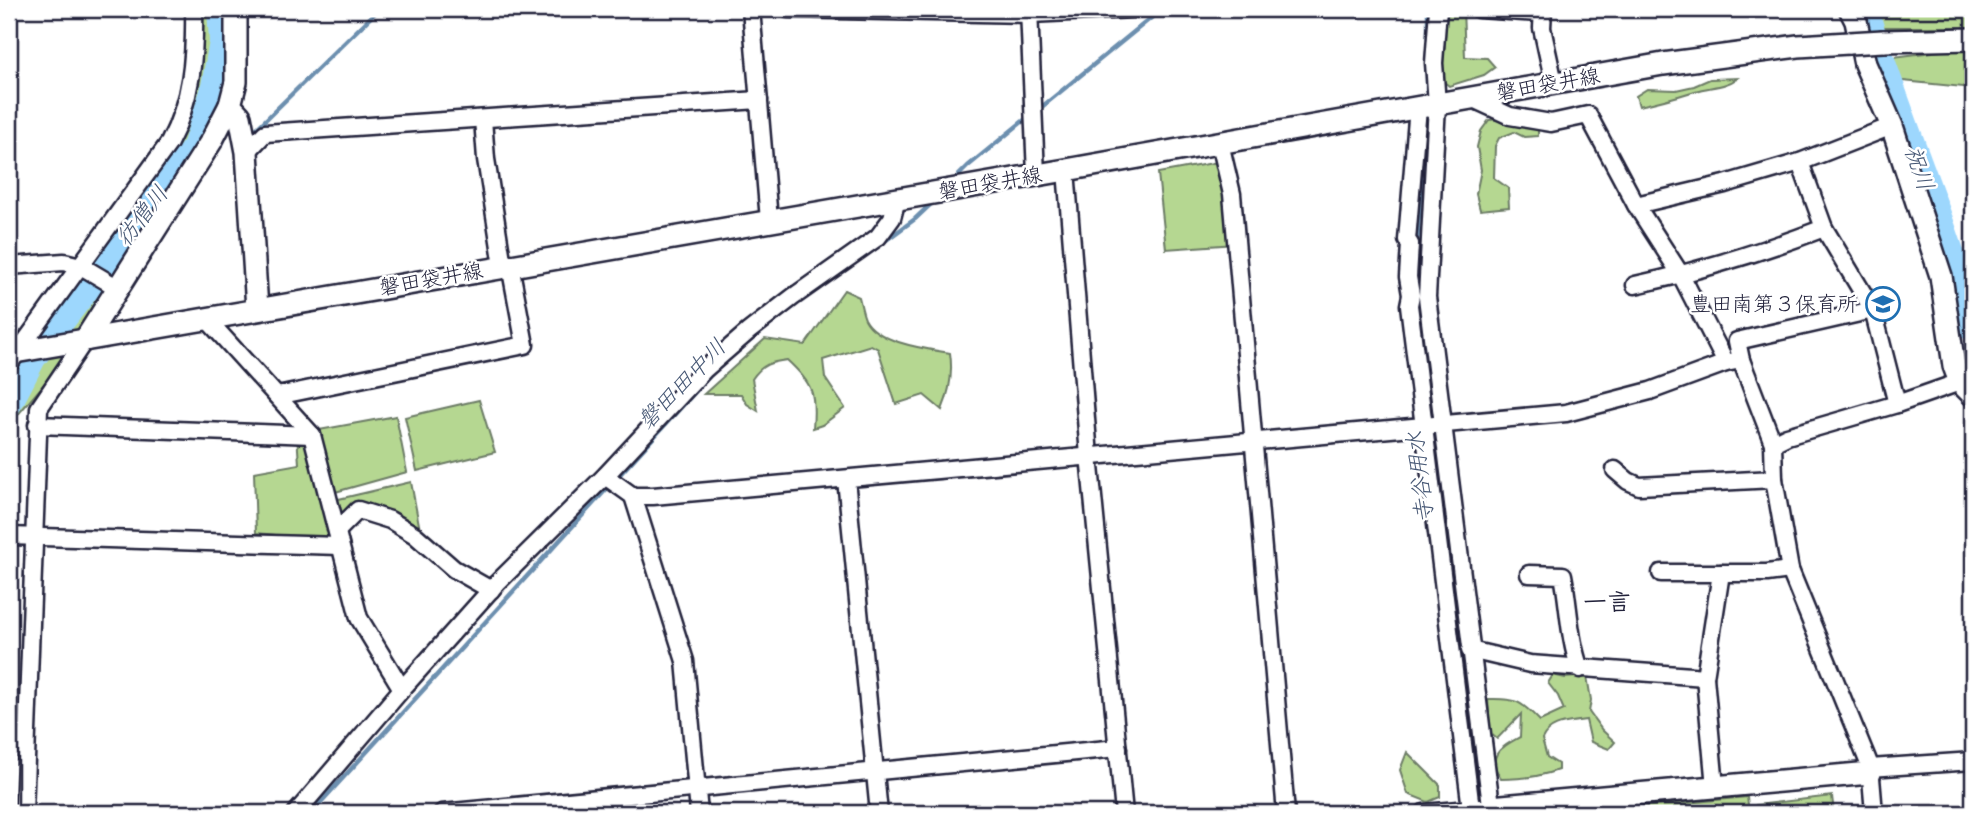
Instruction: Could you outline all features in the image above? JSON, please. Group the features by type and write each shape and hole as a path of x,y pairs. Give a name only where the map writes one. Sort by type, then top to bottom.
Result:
{"main road":[{"path":"76,342 118,288 212,141 230,105 236,82 236,9"},
{"path":"1850,9 1856,21 1865,64 1892,127 1941,276 1954,366 1967,389"},
{"name":"磐田袋井線","path":"15,354 205,317 1066,170 1662,64 1798,46 1973,39"},
{"path":"230,105 240,116 247,152 257,309"},
{"path":"1484,809 1870,771"}],"street":[{"path":"15,354 169,143 181,120 190,87 195,50 194,9"},
{"path":"751,9 769,220"},
{"path":"788,9 1134,9"},
{"path":"1438,9 1434,63 1407,240 1410,244 1409,304 1424,426 1484,809"},
{"path":"1479,9 1539,13 1543,9"},
{"path":"1543,9 1542,28 1554,83"},
{"path":"1029,11 1036,175"},
{"path":"1471,98 1510,116 1551,123 1588,115 1636,205 1733,361 1773,443 1774,479 1790,570 1870,771 1874,813"},
{"path":"247,152 265,133 759,100"},
{"path":"1428,106 1427,297 1470,650 1484,809"},
{"path":"277,396 525,345 486,159 483,119"},
{"path":"1636,205 1725,184 1800,162 1892,127"},
{"path":"1220,143 1231,194 1286,813"},
{"path":"1800,162 1824,228 1873,310 1896,404"},
{"path":"1066,170 1124,813"},
{"path":"296,813 491,590 605,476 705,370 749,331 878,237 892,218 897,199"},
{"path":"1635,285 1764,251 1824,228"},
{"path":"9,266 64,262 81,266 118,288"},
{"path":"1733,361 1737,341 1873,310"},
{"path":"205,317 312,435 359,618 402,689"},
{"path":"9,812 27,813 33,536 39,408 76,342"},
{"path":"633,496 1566,413 1650,391 1733,361"},
{"path":"1773,443 1787,436 1896,404 1967,389"},
{"path":"37,425 312,435"},
{"path":"1615,470 1639,486 1774,479"},
{"path":"605,476 633,496 685,661 699,813"},
{"path":"846,479 879,813"},
{"path":"338,538 358,510 390,520 415,535 454,569 491,590"},
{"path":"9,536 338,538"},
{"path":"1661,573 1767,573 1790,570"},
{"path":"1715,788 1705,677 1721,573"},
{"path":"1529,574 1563,575 1571,617 1572,648 1580,669"},
{"path":"1470,650 1530,664 1705,677"},
{"path":"442,813 516,810 697,788 1118,748"},
{"path":"1870,771 1973,761"},
{"path":"1424,813 1484,809"}],"green space":[{"path":"194,9 234,9 230,105 194,170 52,375 9,425 9,364 178,126"},
{"path":"1463,9 1465,57 1487,58 1495,67 1484,75 1449,86 1443,81 1441,73 1442,31 1447,15"},
{"path":"1873,9 1973,9 1973,27 1879,27 1867,17"},
{"path":"1949,50 1973,51 1973,88 1893,80 1885,58"},
{"path":"1738,78 1722,85 1639,106 1636,96 1647,89 1676,90 1710,79"},
{"path":"1502,119 1538,129 1538,136 1524,137 1514,132 1499,138 1495,146 1494,178 1508,188 1509,207 1480,210 1476,194 1481,170 1477,147 1481,131 1489,120"},
{"path":"1224,161 1236,244 1166,249 1158,173"},
{"path":"844,290 859,297 865,319 880,334 903,344 950,353 950,382 942,410 924,395 896,404 878,349 871,345 823,360 825,378 845,408 822,425 813,428 814,406 811,390 787,360 767,365 752,379 758,411 747,404 741,394 704,394 765,339 805,345"},
{"path":"479,400 495,452 417,471 405,417"},
{"path":"396,416 407,472 328,494 330,501 411,482 420,530 358,510 338,537 327,540 256,533 254,472 299,464 297,434"},
{"path":"1553,675 1565,678 1587,676 1591,700 1589,712 1615,742 1609,749 1591,742 1586,720 1561,724 1550,729 1542,739 1547,757 1558,764 1558,770 1530,777 1501,779 1495,758 1501,749 1520,737 1521,714 1497,739 1490,733 1488,699 1517,702 1540,721 1564,710 1548,683"},
{"path":"1407,752 1440,785 1440,797 1428,802 1408,794 1400,770"},
{"path":"1832,796 1834,813 1757,813 1756,805"},
{"path":"1747,797 1749,813 1634,813 1633,808"}],"waterway":[{"name":"彷僧川","path":"9,402 32,358 196,147 214,92 223,42 221,9"},
{"path":"248,133 254,131 379,9"},
{"name":"磐田田中川","path":"1038,110 1162,9"},
{"name":"寺谷用水","path":"1428,9 1428,39"},
{"name":"祝川","path":"1864,9 1948,247 1973,327"},
{"name":"寺谷用水","path":"1427,73 1427,89"},
{"name":"磐田田中川","path":"952,182 1028,117"},
{"name":"寺谷用水","path":"1417,246 1423,142"},
{"name":"磐田田中川","path":"881,244 934,201"},
{"name":"磐田田中川","path":"311,813 716,369"},
{"name":"寺谷用水","path":"1428,397 1431,423"}],"place":[{"name":"豊田南第３保育所","path":"1883,304"}],"district":[{"name":"一言","path":"1607,602"}]}
